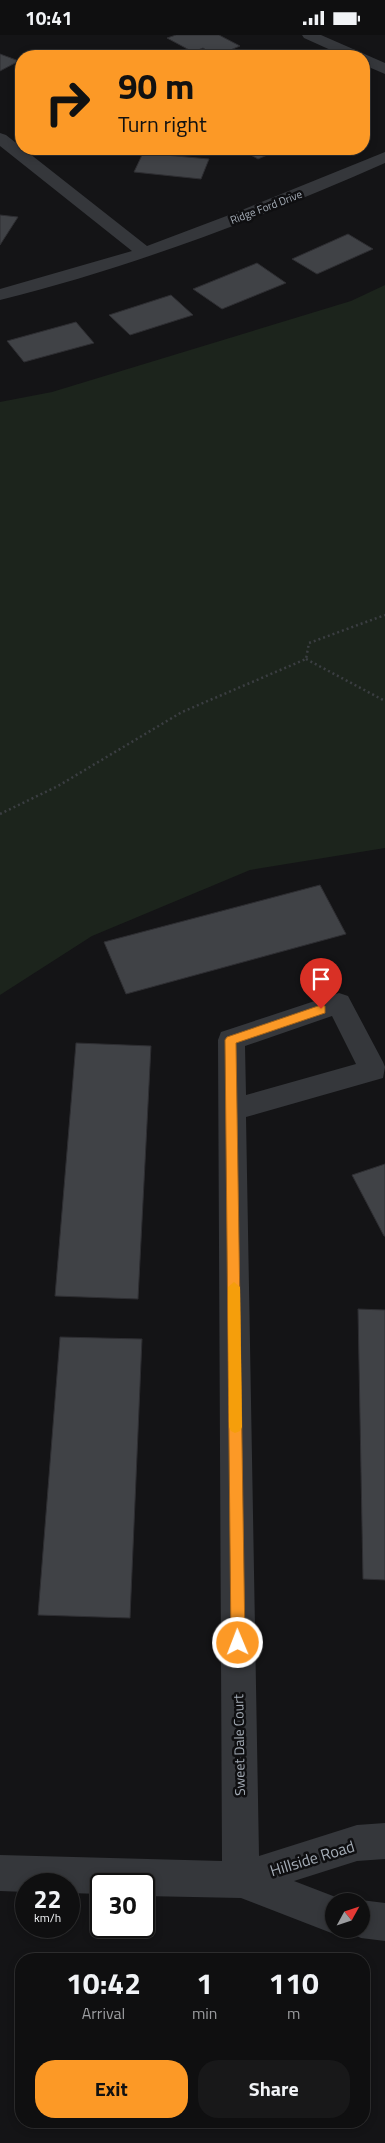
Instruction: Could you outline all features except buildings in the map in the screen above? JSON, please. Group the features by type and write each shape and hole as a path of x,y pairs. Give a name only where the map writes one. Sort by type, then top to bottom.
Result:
{"street":[{"path":"309,35 343,50"},
{"path":"370,62 385,69"},
{"path":"0,139 15,151"},
{"path":"20,155 144,253"},
{"name":"Ridge Ford Drive","path":"0,295 54,282 144,253 285,201 385,157"},
{"name":"Sweet Dale Court","path":"232,1110 373,1071 340,1003 231,1040 241,1880"},
{"name":"Hillside Road","path":"241,1880 357,1843 385,1841"},
{"name":"Hillside Road","path":"0,1873 241,1880 325,1912"},
{"path":"370,1920 385,1922"}],"path":[{"path":"306,659 309,643 385,615"},
{"path":"306,659 385,701"},
{"path":"0,814 58,786 182,712 306,659"}],"shaded area":[{"path":"385,285 385,848 250,870 92,936 0,995 0,402 52,392 351,301"}],"slow traffic":[{"path":"234,1287 235,1427"}],"route":[{"path":"238,1643 231,1040 321,1009"}]}
